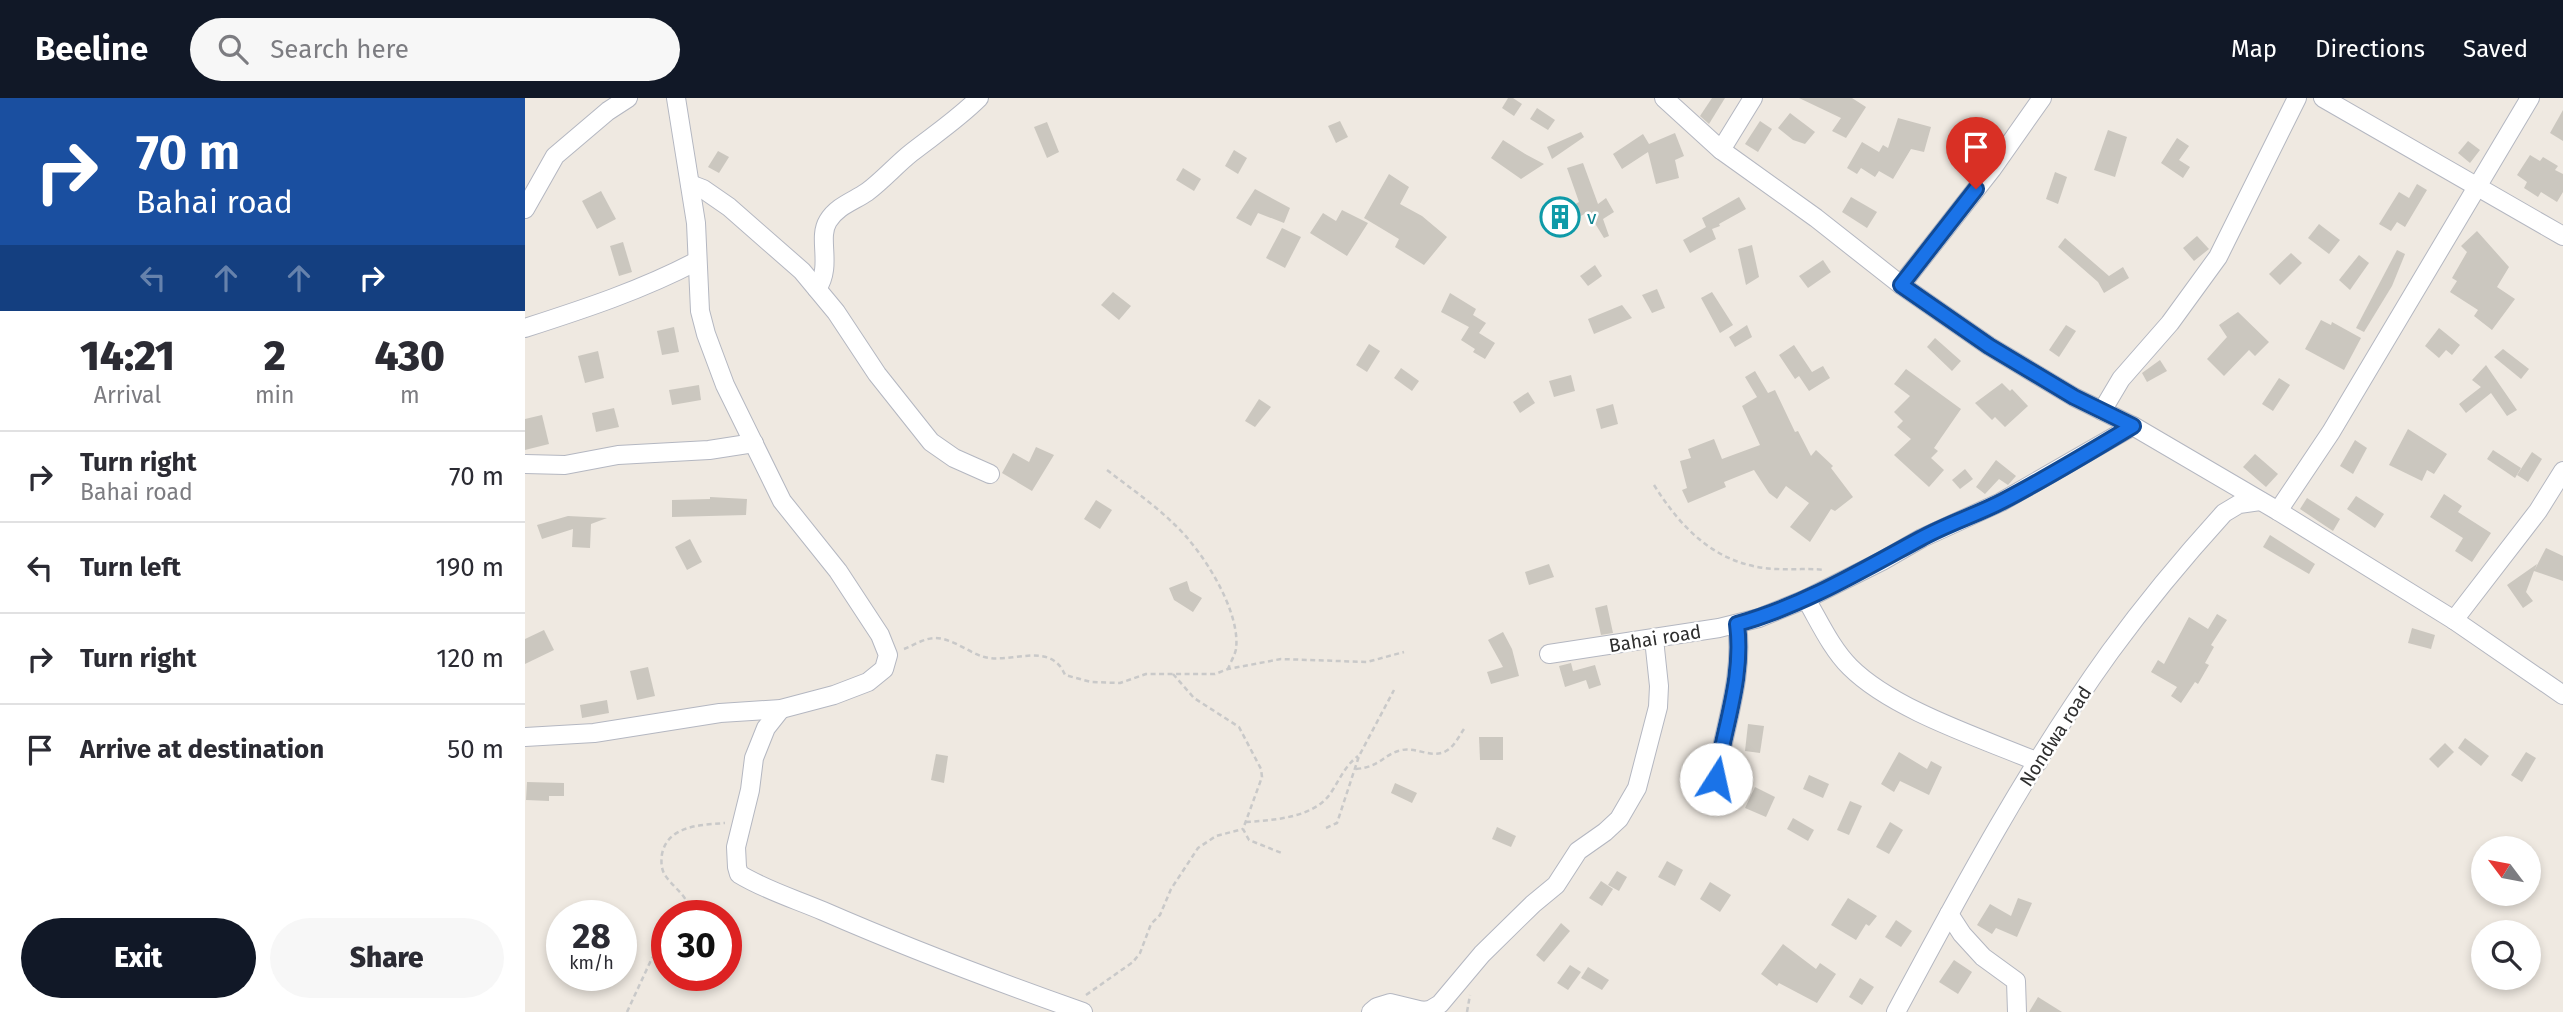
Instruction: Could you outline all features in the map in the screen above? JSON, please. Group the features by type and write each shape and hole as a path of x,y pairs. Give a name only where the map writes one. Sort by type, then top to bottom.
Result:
{"street":[{"path":"525,209 555,156 608,111 628,98"},
{"path":"525,737 594,733 720,713 781,709 834,695 868,682 884,669 888,655 880,635 838,571 782,501 725,385 700,311 696,223 676,98"},
{"path":"817,289 824,275 825,231 829,219 841,207 865,193 979,98"},
{"path":"1664,98 1721,150 1816,218 1901,285 1989,346 2074,397 2133,426 2278,511 2561,688"},
{"path":"1721,150 1753,98"},
{"path":"1901,285 1992,169 2042,98"},
{"path":"2102,411 2121,379 2170,323 2218,257 2297,98"},
{"path":"2323,98 2563,236"},
{"path":"2278,511 2331,432 2530,98"},
{"path":"689,184 703,188 729,207 790,258 851,333 877,374 931,442 954,458 990,474"},
{"path":"525,328 603,303 697,261"},
{"name":"Bahai road","path":"1549,654 1654,639 1759,618 1806,599 1922,538 2001,502 2133,426"},
{"path":"525,464 565,466 618,455 709,450 754,443"},
{"path":"2453,621 2538,511 2563,471"},
{"name":"Nondwa road","path":"1896,1012 1949,914 2038,762 2112,650 2224,513 2239,504 2260,501"},
{"path":"1806,599 1832,645 1866,681 1917,710 2038,762"},
{"path":"1716,779 1735,692 1740,647 1737,624"},
{"path":"1371,1012 1389,1003 1423,1011 1440,1004 1482,954 1532,904 1556,885 1578,851 1619,819 1637,788 1658,707 1654,639"},
{"path":"781,709 758,742 736,846 737,867 742,876 900,944 1079,1011"},
{"path":"1949,914 1962,934 1983,957 2016,981 2017,1012"}],"path":[{"path":"1107,470 1176,525 1219,582 1231,610 1235,636 1236,649 1228,668"},
{"path":"1654,485 1670,511 1707,548 1741,563 1776,569 1814,569 1856,574"},
{"path":"888,655 927,639 938,638 982,657 1048,657 1059,663 1065,675 1091,682 1120,683 1146,674 1215,674 1228,668 1281,660 1367,662 1404,652"},
{"path":"1173,674 1194,698 1239,727 1261,769 1262,777 1243,829 1249,840 1285,854"},
{"path":"1326,828 1337,823 1359,755 1394,690"},
{"path":"1356,769 1371,768 1395,752 1406,749 1440,754 1449,750 1464,729"},
{"path":"1245,822 1287,817 1315,807 1332,792 1342,770 1359,755"},
{"path":"686,900 663,873 661,860 664,844 670,835 685,829 742,821"},
{"path":"1079,1011 1094,988 1133,962 1140,953 1151,924 1160,915 1171,889 1198,848 1216,836 1243,829"},
{"path":"627,1012 651,960"}],"building":[{"path":"1508,98 1522,104 1514,116 1502,108"},
{"path":"1712,98 1725,98 1709,124 1700,116"},
{"path":"1799,98 1852,98 1866,107 1846,138 1832,131 1841,118"},
{"path":"1537,108 1555,120 1548,130 1530,119"},
{"path":"2563,110 2563,141 2550,133"},
{"path":"1790,113 1815,132 1805,144 1793,140 1778,128"},
{"path":"1898,118 1931,127 1924,152 1911,149 1893,179 1879,171 1875,177 1861,168 1857,174 1847,168 1862,142 1879,152 1883,145 1888,148"},
{"path":"1340,121 1348,137 1336,143 1328,126"},
{"path":"1760,121 1772,129 1758,152 1745,144"},
{"path":"1047,122 1059,152 1047,158 1034,127"},
{"path":"2108,130 2127,137 2115,177 2094,170"},
{"path":"1581,132 1584,137 1552,159 1547,147"},
{"path":"1675,133 1684,156 1675,160 1679,178 1656,184 1648,152 1622,169 1613,154 1643,134 1649,144"},
{"path":"2177,138 2189,146 2179,160 2190,167 2183,178 2161,163"},
{"path":"1503,140 1544,164 1521,179 1491,158"},
{"path":"2468,141 2480,150 2470,163 2458,153"},
{"path":"1234,150 1247,158 1238,174 1225,166"},
{"path":"718,151 729,157 719,173 708,167"},
{"path":"2530,155 2540,161 2543,157 2558,166 2555,170 2563,174 2563,192 2557,202 2541,192 2538,197 2524,188 2527,182 2517,175"},
{"path":"1583,163 1598,204 1606,198 1614,212 1603,219 1609,236 1604,238 1588,212 1550,233 1544,222 1579,202 1567,168"},
{"path":"1183,168 1201,179 1194,191 1176,180"},
{"path":"2055,172 2067,177 2058,204 2046,199"},
{"path":"1389,174 1409,187 1400,204 1422,216 1447,237 1424,265 1395,247 1399,239 1364,218"},
{"path":"2417,184 2427,190 2405,227 2397,222 2391,231 2379,224 2399,192 2409,198"},
{"path":"1255,189 1290,208 1284,223 1258,213 1251,226 1236,218"},
{"path":"601,191 616,219 597,229 582,201"},
{"path":"1739,197 1746,209 1712,229 1716,239 1690,253 1683,240 1706,227 1702,218"},
{"path":"1851,197 1877,212 1867,228 1842,212"},
{"path":"1342,210 1368,223 1347,256 1310,233 1323,213 1336,221"},
{"path":"2319,224 2340,240 2329,254 2308,238"},
{"path":"1282,228 1301,237 1285,268 1266,258"},
{"path":"2477,231 2509,267 2497,287 2515,299 2492,330 2474,316 2478,310 2450,292 2457,281 2452,278 2467,252 2461,246"},
{"path":"2197,236 2209,249 2194,261 2183,248"},
{"path":"2065,238 2109,276 2123,267 2129,278 2104,293 2098,282 2058,247"},
{"path":"623,242 632,272 619,276 610,246"},
{"path":"1752,245 1759,277 1746,285 1738,249"},
{"path":"2397,250 2405,254 2392,286 2364,332 2356,328"},
{"path":"2291,253 2302,263 2280,285 2269,274"},
{"path":"2359,255 2369,263 2350,290 2339,280"},
{"path":"1823,260 1831,272 1808,288 1799,276"},
{"path":"1595,265 1602,276 1588,286 1580,276"},
{"path":"1657,289 1665,308 1652,313 1642,295"},
{"path":"1113,292 1131,306 1119,320 1101,305"},
{"path":"1712,292 1733,325 1720,333 1701,298"},
{"path":"1450,293 1476,309 1473,315 1486,323 1479,333 1495,343 1485,359 1461,340 1469,327 1441,312"},
{"path":"1622,305 1632,318 1594,334 1588,319"},
{"path":"2238,312 2269,342 2255,356 2249,350 2224,376 2207,359 2227,337 2219,325"},
{"path":"2321,320 2331,325 2332,322 2361,338 2344,370 2305,349"},
{"path":"1747,325 1752,337 1735,347 1729,337"},
{"path":"2066,325 2076,331 2059,357 2049,350"},
{"path":"674,327 679,352 662,355 657,331"},
{"path":"2439,328 2460,345 2452,355 2446,350 2439,358 2425,346"},
{"path":"1935,338 1961,361 1952,371 1927,347"},
{"path":"1369,344 1380,351 1367,372 1356,365"},
{"path":"1794,345 1812,372 1823,366 1830,378 1809,391 1799,376 1795,379 1779,355"},
{"path":"2503,349 2529,369 2521,379 2494,357"},
{"path":"598,351 604,378 585,383 578,356"},
{"path":"2160,360 2167,371 2147,382 2142,373"},
{"path":"2486,365 2517,410 2507,416 2491,393 2466,413 2459,404 2481,387 2472,380"},
{"path":"1401,368 1419,381 1412,391 1394,378"},
{"path":"1906,369 1961,409 1934,448 1938,451 1931,458 1944,470 1929,487 1894,455 1911,439 1897,427 1903,421 1894,412 1910,396 1894,384"},
{"path":"1755,371 1768,393 1775,390 1795,432 1798,431 1811,456 1816,450 1833,466 1831,468 1853,497 1835,511 1831,509 1810,542 1790,527 1809,503 1786,486 1777,499 1769,493 1754,470 1724,482 1726,487 1688,503 1682,490 1687,488 1680,461 1691,458 1688,449 1714,439 1722,459 1760,445 1742,406 1757,397 1745,377"},
{"path":"1571,375 1575,391 1554,397 1549,381"},
{"path":"2279,378 2290,385 2273,411 2262,404"},
{"path":"2002,383 2010,391 2012,389 2028,406 2005,427 1995,417 1992,420 1975,403"},
{"path":"699,385 701,400 672,405 669,390"},
{"path":"1528,392 1535,403 1520,413 1513,402"},
{"path":"1259,399 1271,407 1255,427 1245,421"},
{"path":"1613,404 1618,424 1601,429 1596,409"},
{"path":"614,408 619,427 596,432 592,413"},
{"path":"542,415 549,444 525,450 525,419"},
{"path":"2408,429 2447,454 2434,474 2427,470 2422,481 2389,465"},
{"path":"2355,440 2367,448 2353,474 2340,466"},
{"path":"1036,447 1054,455 1032,491 1002,473 1013,453 1029,462"},
{"path":"2493,450 2521,468 2515,478 2487,459"},
{"path":"2532,452 2542,459 2528,482 2517,475"},
{"path":"2255,454 2278,474 2266,487 2243,467"},
{"path":"1996,460 2016,476 2008,485 1999,479 1985,494 1976,487"},
{"path":"1965,469 1973,479 1960,489 1952,480"},
{"path":"2444,494 2462,506 2458,512 2491,533 2472,562 2455,551 2463,538 2430,517"},
{"path":"2356,496 2384,514 2375,528 2347,509"},
{"path":"710,497 747,499 746,515 672,517 672,500"},
{"path":"2307,498 2340,519 2333,531 2300,509"},
{"path":"1096,500 1112,510 1100,529 1084,519"},
{"path":"568,516 607,518 591,524 590,548 572,547 573,529 542,539 537,525"},
{"path":"2270,535 2315,564 2309,574 2263,547"},
{"path":"690,539 702,562 687,570 675,547"},
{"path":"2546,548 2563,556 2563,581 2534,571 2526,592 2533,601 2523,608 2507,585 2537,564 2535,569"},
{"path":"1549,564 1554,577 1529,585 1525,572"},
{"path":"1187,581 1190,591 1202,598 1193,612 1174,600 1169,588"},
{"path":"1607,605 1613,633 1601,635 1595,608"},
{"path":"2217,614 2227,620 2211,645 2214,647 2205,663 2209,665 2198,684 2195,682 2181,703 2171,696 2177,687 2151,672 2158,660 2164,664 2189,617 2208,629"},
{"path":"2412,628 2435,635 2431,649 2408,643"},
{"path":"544,630 554,650 525,664 525,639"},
{"path":"1503,632 1512,649 1519,676 1491,684 1487,672 1503,667 1488,640"},
{"path":"1571,663 1573,671 1595,665 1601,685 1589,689 1586,680 1565,687 1559,666"},
{"path":"648,667 655,696 637,700 630,671"},
{"path":"607,700 609,713 582,718 580,705"},
{"path":"1748,724 1764,726 1760,753 1745,751"},
{"path":"1479,737 1503,737 1503,760 1480,760"},
{"path":"2465,738 2489,756 2481,766 2458,748"},
{"path":"2445,743 2454,752 2438,768 2429,759"},
{"path":"1899,752 1927,769 1931,761 1942,767 1929,795 1900,781 1894,792 1881,784"},
{"path":"2526,752 2536,758 2522,782 2511,775"},
{"path":"936,754 948,756 944,783 931,780"},
{"path":"1809,775 1829,784 1823,798 1803,789"},
{"path":"527,782 564,783 564,796 549,796 549,801 526,800"},
{"path":"1395,783 1417,793 1412,803 1391,793"},
{"path":"1755,787 1775,797 1766,817 1745,808"},
{"path":"1850,801 1862,806 1849,835 1837,830"},
{"path":"1793,818 1814,830 1808,841 1787,829"},
{"path":"1890,822 1903,830 1889,854 1876,847"},
{"path":"1497,827 1516,836 1511,847 1492,839"},
{"path":"1667,861 1683,870 1675,886 1658,877"},
{"path":"1617,871 1627,877 1619,891 1608,885"},
{"path":"1601,881 1613,889 1602,906 1589,898"},
{"path":"1710,882 1731,895 1720,912 1700,899"},
{"path":"1848,898 1877,916 1869,926 1866,924 1856,940 1831,925"},
{"path":"2018,898 2032,903 2017,937 1996,928 1992,934 1977,925 1990,904 2011,916"},
{"path":"1896,920 1912,931 1901,947 1885,937"},
{"path":"1561,923 1570,931 1544,962 1536,955"},
{"path":"1783,944 1816,969 1820,963 1836,974 1817,1003 1779,983 1777,986 1761,974"},
{"path":"1954,960 1972,972 1958,994 1939,982"},
{"path":"1570,965 1581,972 1568,990 1557,983"},
{"path":"1588,967 1609,980 1602,990 1581,978"},
{"path":"1860,978 1874,987 1862,1005 1849,997"},
{"path":"2038,997 2062,1012 2029,1012"}],"place":[{"name":"v","path":"1560,217"}],"route":[{"path":"1716,779 1735,692 1740,647 1737,624 1806,599 1922,538 2001,502 2133,426 2074,397 1989,346 1901,285 1976,189"}]}
